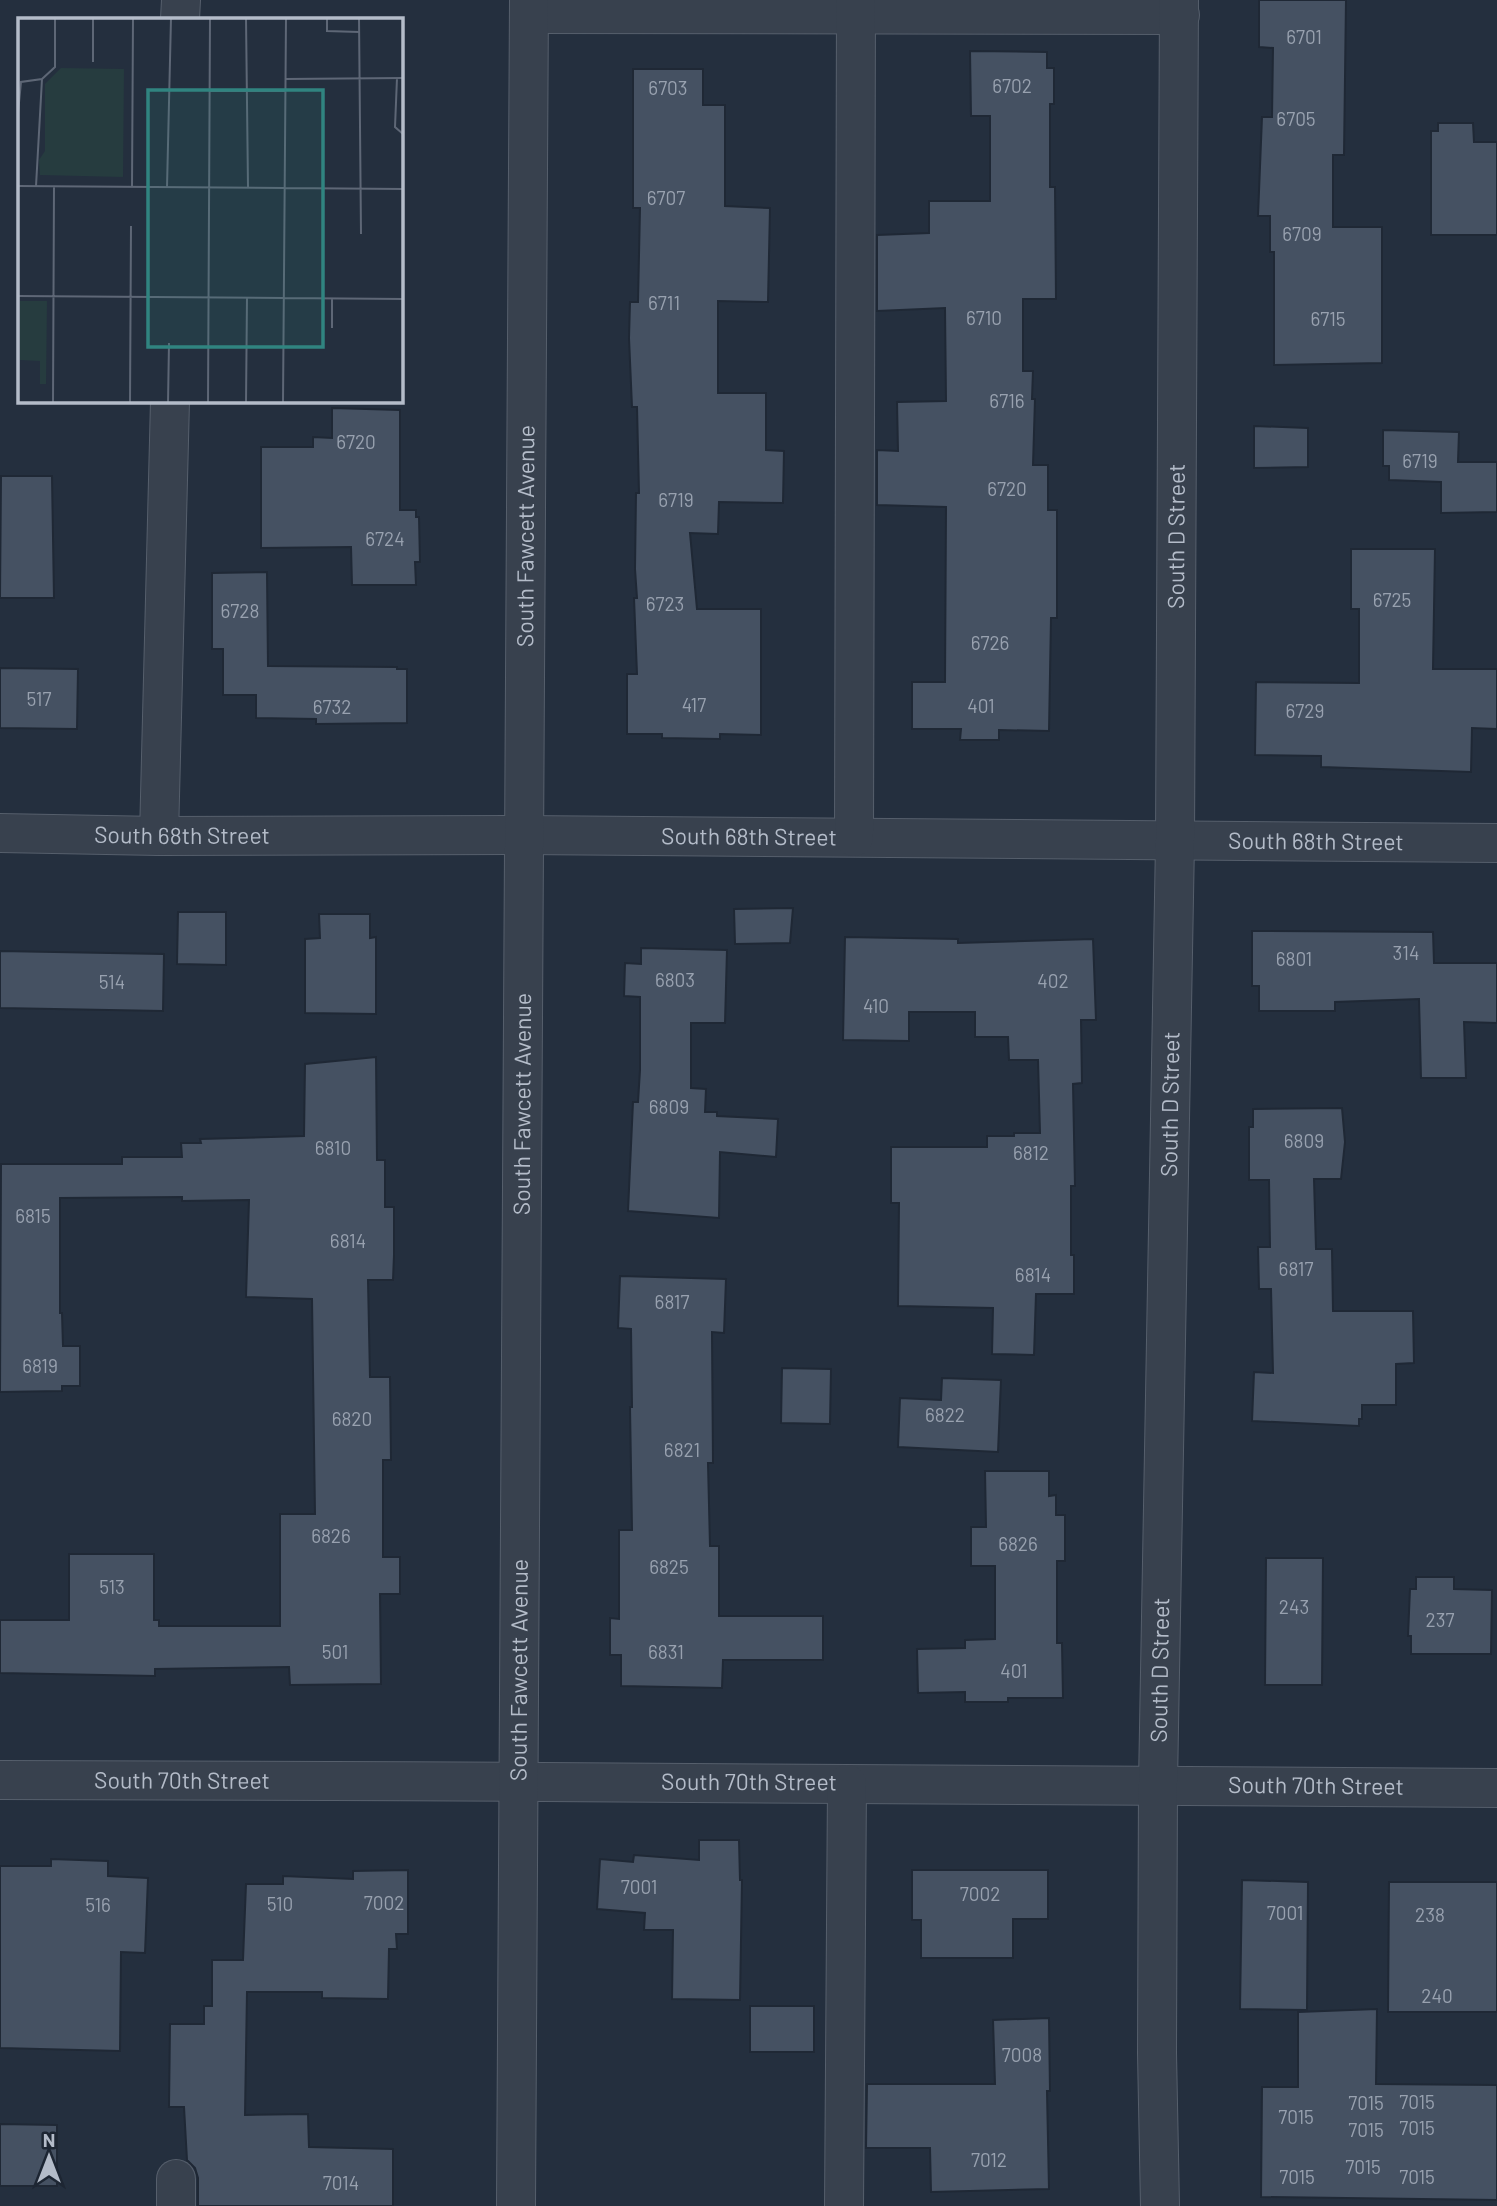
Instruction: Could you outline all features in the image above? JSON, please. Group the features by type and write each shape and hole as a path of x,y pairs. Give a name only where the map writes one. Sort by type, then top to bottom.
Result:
{"street":[{"path":"180,18 181,0"},
{"path":"529,7 1180,8"},
{"name":"South Fawcett Avenue","path":"516,2206 529,7"},
{"path":"854,837 857,7"},
{"name":"South D Street","path":"1160,2206 1157,2053 1158,1783 1175,842 1180,8"},
{"path":"159,836 170,402"},
{"name":"South 68th Street","path":"0,833 1497,843"},
{"name":"South 70th Street","path":"0,1780 1158,1783 1497,1788"},
{"path":"844,2206 847,1784"}],"building":[{"path":"1259,0 1346,0 1344,155 1333,155 1333,227 1382,227 1382,363 1274,365 1274,252 1270,252 1270,216 1258,216 1262,117 1272,117 1273,48 1259,47"},
{"path":"970,51 1047,52 1047,68 1054,68 1054,104 1050,104 1050,187 1055,187 1056,299 1023,299 1023,371 1033,371 1032,399 1035,399 1033,465 1048,465 1048,510 1057,510 1057,618 1051,618 1049,731 999,730 999,740 960,740 961,729 912,729 912,682 945,682 946,507 877,505 877,450 898,451 897,402 946,401 945,308 877,311 877,235 929,233 929,201 990,201 990,116 971,116"},
{"path":"633,69 703,69 703,105 725,105 725,206 770,208 768,302 718,301 718,393 766,393 766,450 784,451 783,503 719,502 718,534 690,533 697,609 761,609 761,735 720,734 720,739 662,738 662,734 627,734 627,674 637,674 634,598 637,598 636,493 639,493 637,407 632,407 629,338 630,302 638,302 640,208 633,208"},
{"path":"1438,123 1473,123 1474,142 1497,142 1497,235 1431,235 1431,131 1438,131"},
{"path":"332,408 400,410 400,510 416,510 416,517 419,517 420,562 415,562 416,585 352,585 351,547 261,548 261,447 313,447 313,437 332,438"},
{"path":"1254,426 1308,428 1308,467 1254,468"},
{"path":"1383,430 1459,432 1458,462 1497,462 1497,512 1441,513 1441,482 1389,480 1389,466 1383,466"},
{"path":"1,476 52,476 54,598 0,598"},
{"path":"1351,549 1435,549 1433,669 1497,669 1497,729 1472,728 1471,772 1321,767 1321,756 1255,755 1256,682 1359,683 1359,609 1351,609"},
{"path":"267,572 268,666 407,669 407,723 316,724 316,719 256,718 256,695 223,695 223,649 212,649 212,573"},
{"path":"0,668 78,669 77,729 0,728"},
{"path":"793,908 790,943 735,944 734,909"},
{"path":"178,912 226,912 226,965 177,964"},
{"path":"319,914 370,914 370,938 376,937 376,1014 305,1013 305,939 320,938"},
{"path":"1252,931 1433,932 1434,963 1497,963 1497,1023 1464,1022 1466,1078 1421,1078 1419,999 1335,1002 1335,1011 1259,1011 1259,986 1252,986"},
{"path":"845,937 958,939 958,943 1093,939 1096,1020 1081,1020 1082,1083 1073,1084 1075,1186 1071,1186 1071,1255 1074,1255 1074,1294 1036,1294 1034,1355 992,1354 993,1308 898,1306 899,1203 891,1203 891,1147 987,1147 987,1136 1040,1133 1038,1060 1009,1060 1008,1037 975,1037 975,1012 909,1012 909,1041 843,1040"},
{"path":"641,948 727,950 725,1023 691,1023 691,1088 706,1089 705,1112 717,1112 717,1116 778,1119 776,1157 720,1152 719,1218 628,1211 633,1102 638,1102 640,1070 640,997 624,996 625,963 641,964"},
{"path":"0,951 164,954 163,1011 0,1008"},
{"path":"376,1057 377,1160 385,1160 385,1207 394,1207 394,1255 393,1280 368,1280 370,1377 390,1377 391,1460 383,1460 383,1557 400,1557 400,1594 380,1594 381,1684 290,1685 289,1667 155,1669 155,1676 0,1673 0,1620 69,1620 69,1554 154,1554 154,1620 159,1620 159,1626 280,1626 280,1514 315,1514 312,1299 246,1297 249,1200 182,1201 182,1197 60,1198 60,1313 63,1346 80,1346 80,1386 62,1386 62,1391 0,1392 1,1164 122,1164 122,1157 182,1157 181,1143 201,1143 200,1139 304,1136 305,1064"},
{"path":"1342,1108 1345,1142 1341,1179 1314,1179 1316,1249 1332,1249 1333,1311 1413,1311 1414,1363 1396,1364 1396,1405 1362,1405 1359,1426 1252,1421 1254,1372 1273,1373 1271,1289 1259,1289 1258,1247 1270,1247 1269,1180 1249,1180 1249,1127 1253,1127 1253,1109"},
{"path":"620,1276 726,1279 724,1333 712,1332 713,1463 708,1463 710,1546 719,1546 719,1616 823,1616 823,1660 723,1660 722,1688 621,1686 621,1655 610,1655 610,1618 619,1619 619,1530 632,1530 632,1407 631,1329 618,1328"},
{"path":"782,1368 831,1369 830,1424 781,1423"},
{"path":"942,1378 1001,1380 998,1452 898,1447 900,1398 941,1400"},
{"path":"985,1471 1049,1471 1049,1496 1056,1495 1056,1515 1065,1515 1065,1561 1057,1561 1057,1643 1062,1643 1063,1698 1008,1698 1008,1702 965,1702 965,1692 918,1693 917,1649 965,1648 965,1640 995,1639 995,1566 971,1566 971,1527 986,1527"},
{"path":"1266,1558 1323,1558 1322,1685 1265,1685"},
{"path":"1416,1577 1454,1577 1454,1589 1492,1590 1491,1654 1411,1654 1411,1636 1408,1636 1410,1589 1416,1589"},
{"path":"699,1840 739,1840 742,1880 740,2000 672,1999 673,1930 644,1930 645,1913 597,1909 600,1859 633,1862 634,1855 699,1860"},
{"path":"51,1859 108,1861 108,1876 148,1878 145,1953 121,1952 120,2051 0,2048 0,1866 51,1866"},
{"path":"408,1870 408,1934 396,1934 397,1949 389,1949 388,1999 322,1998 322,1992 247,1992 245,2115 308,2114 309,2147 393,2149 393,2206 198,2206 198,2178 195,2168 187,2160 184,2107 169,2107 170,2024 204,2024 204,2006 212,2006 212,1960 243,1960 246,1884 283,1884 283,1876 353,1879 353,1871"},
{"path":"912,1870 1048,1870 1048,1919 1013,1919 1013,1958 921,1958 921,1920 912,1920"},
{"path":"1242,1880 1308,1882 1307,2010 1240,2009"},
{"path":"1389,1882 1497,1882 1497,2012 1388,2012"},
{"path":"750,2006 814,2006 814,2052 750,2052"},
{"path":"1377,2009 1376,2084 1497,2085 1497,2200 1261,2197 1262,2087 1298,2087 1298,2012"},
{"path":"1049,2018 1049,2189 931,2192 930,2148 866,2148 867,2084 995,2084 993,2020"},
{"path":"0,2124 57,2125 57,2186 0,2186"}]}
